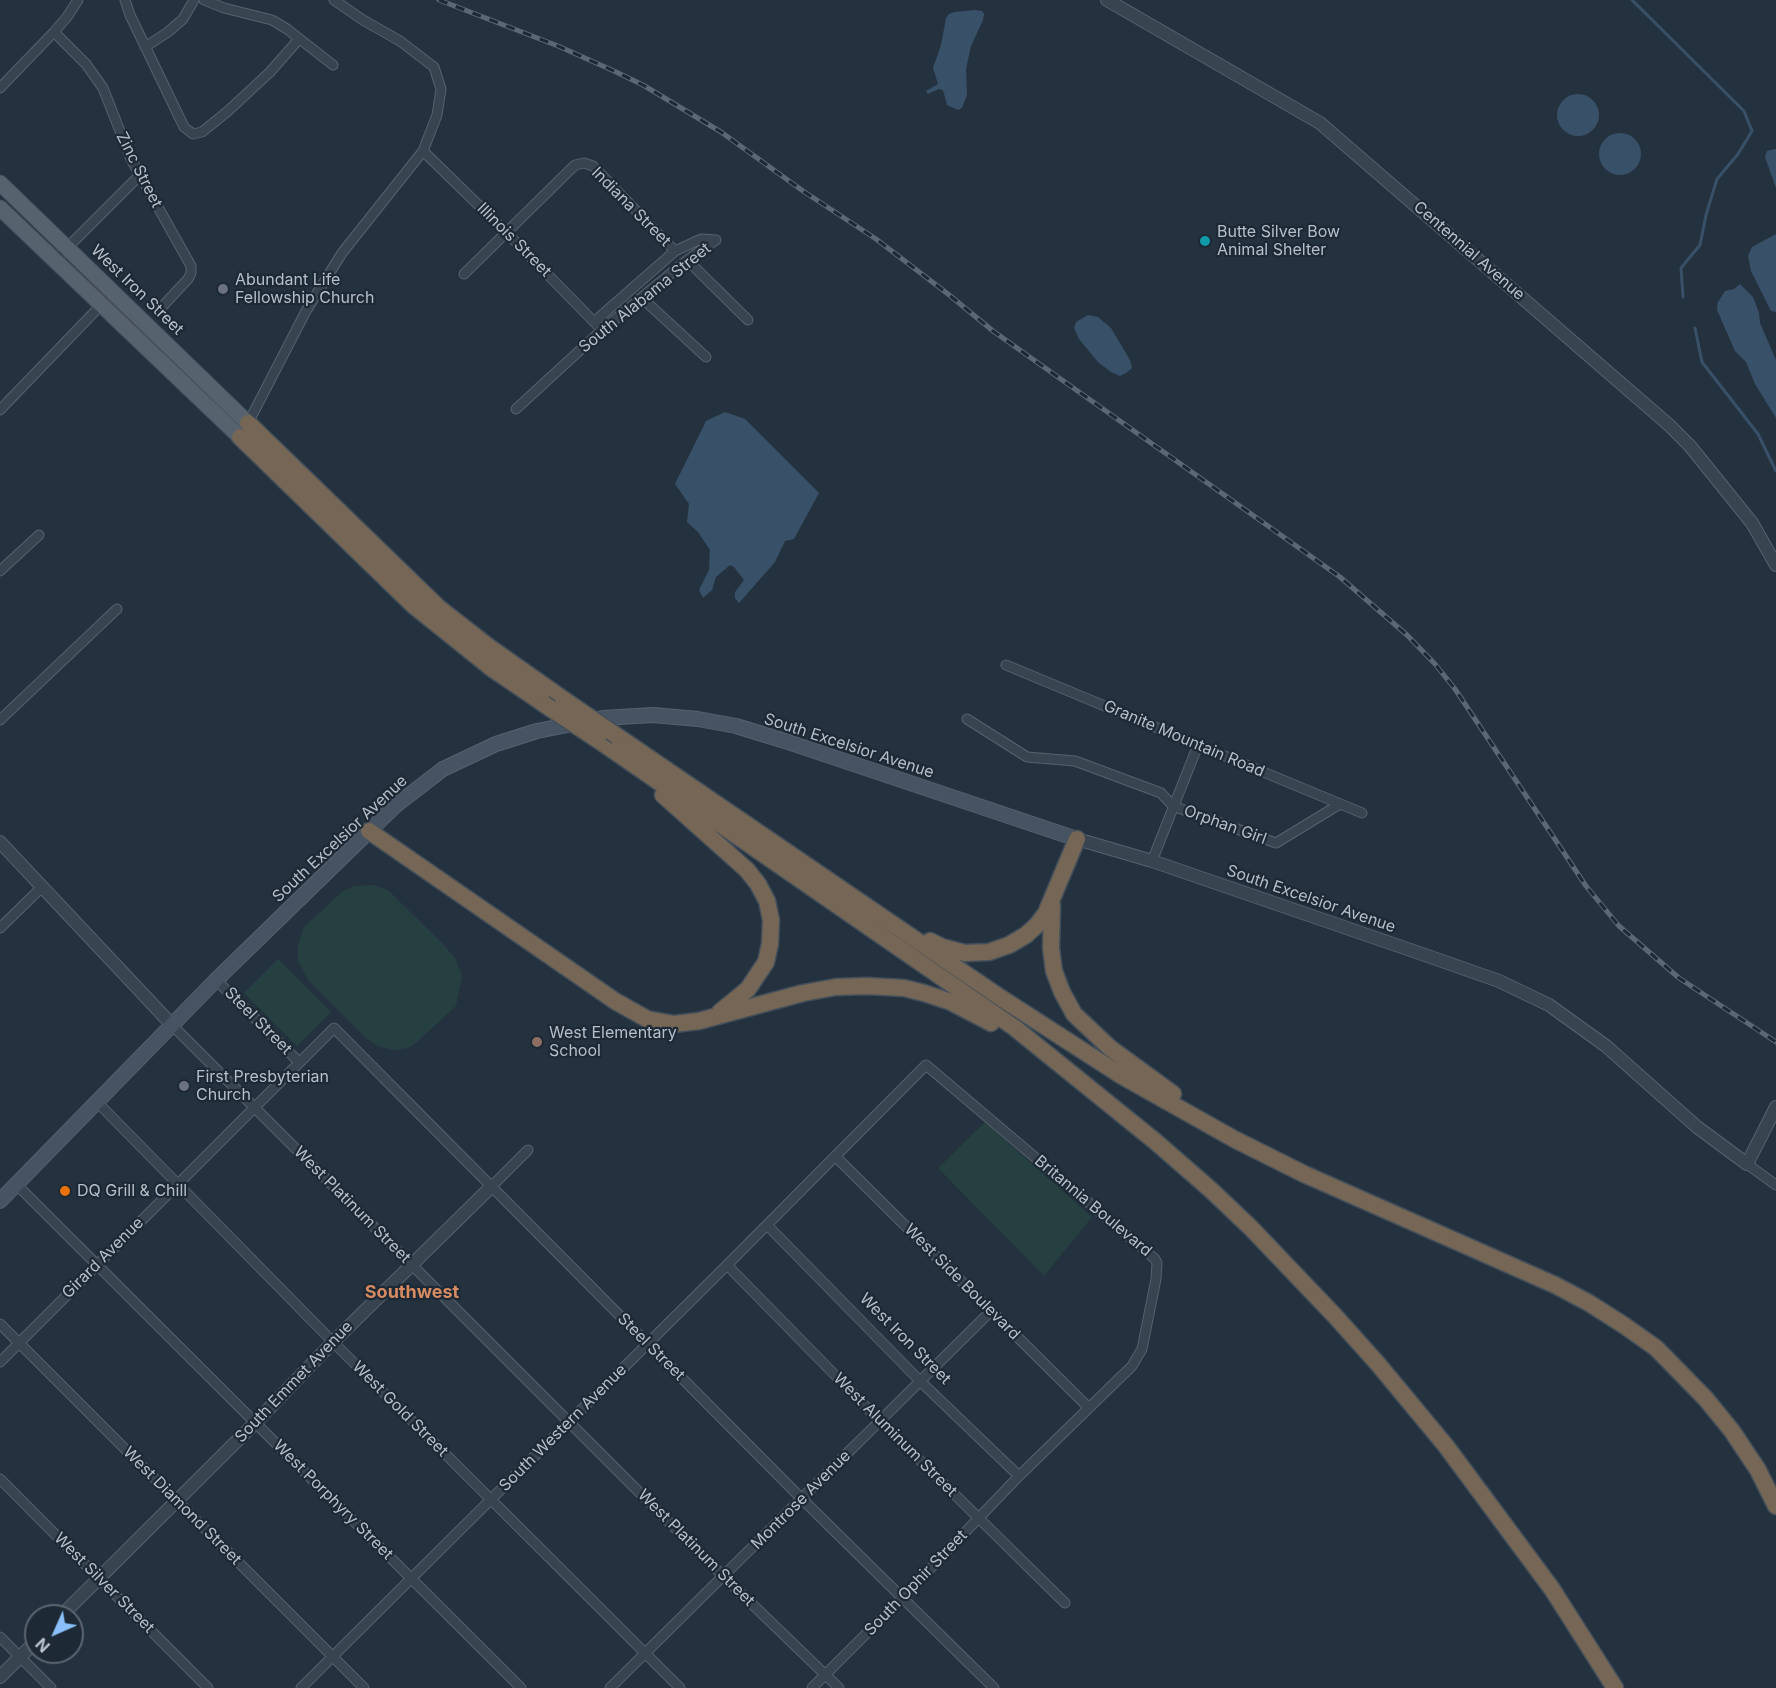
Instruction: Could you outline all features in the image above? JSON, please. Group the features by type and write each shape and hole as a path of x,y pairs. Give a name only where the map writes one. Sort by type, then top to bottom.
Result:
{"highway":[{"path":"244,430 440,608 472,634 563,699 734,857 758,884 767,901 771,920 770,944 766,962 748,989 736,1001 711,1018"},
{"path":"244,430 413,605 484,663 544,704 605,739 917,935 942,947 965,953 989,952 1009,945 1026,935 1046,913 1077,839"},
{"path":"605,739 1015,1028 1156,1142 1251,1228 1378,1364 1446,1446 1521,1545 1558,1598 1615,1688"},
{"path":"369,831 615,1001 647,1019 674,1024 711,1018 803,993 836,987 904,988 951,1002 974,1012 1019,1041 1067,1077 1094,1093"},
{"path":"812,869 1064,1040 1122,1076 1304,1174 1555,1285 1625,1326 1656,1348 1706,1399 1732,1431 1758,1470 1776,1506"},
{"path":"1053,898 1050,922 1054,972 1074,1014 1110,1048 1234,1138"}],"main road":[{"name":"West Iron Street","path":"0,183 113,292 244,430"},
{"path":"0,208 101,305 244,430"},
{"name":"South Excelsior Avenue","path":"0,1201 216,980 395,806 443,769 496,744 537,731 592,720 653,715 698,719 736,726 1077,839"}],"street":[{"path":"0,88 54,32 78,0"},
{"path":"125,0 184,127 193,134 202,132 228,111 270,72 299,39"},
{"path":"145,47 168,33 183,19 194,0"},
{"path":"204,0 224,8 272,20 333,65"},
{"path":"244,430 306,311 342,253 423,151 437,115 441,89 434,67 400,42 334,0"},
{"name":"Centennial Avenue","path":"1107,0 1320,123 1669,424 1690,446 1752,523 1776,566"},
{"name":"Zinc Street","path":"54,32 86,64 103,88 124,146 191,266 188,279 160,309"},
{"name":"Illinois Street","path":"423,151 602,330"},
{"name":"Indiana Street","path":"506,232 575,165 584,163 593,166 675,251"},
{"path":"55,260 140,175"},
{"path":"464,274 506,232"},
{"name":"South Alabama Street","path":"516,409 602,330 687,260 716,240 701,239 675,251 594,322"},
{"path":"687,260 748,320"},
{"path":"0,410 113,292"},
{"path":"642,298 706,357"},
{"path":"0,571 39,535"},
{"path":"0,720 117,609"},
{"name":"Granite Mountain Road","path":"1006,665 1362,813"},
{"name":"Orphan Girl","path":"967,719 1027,757 1075,760 1161,793 1173,806 1276,843 1340,804"},
{"path":"1152,861 1198,745"},
{"name":"South Excelsior Avenue","path":"1077,839 1152,861 1499,981 1549,1005 1606,1046 1696,1127 1776,1185"},
{"name":"West Platinum Street","path":"0,842 173,1026 838,1688"},
{"path":"0,928 42,887"},
{"name":"Steel Street","path":"216,980 299,1062"},
{"name":"Steel Street","path":"334,1028 802,1499 994,1688"},
{"name":"Girard Avenue","path":"0,1362 334,1028"},
{"name":"South Western Avenue","path":"301,1688 926,1065"},
{"name":"Britannia Boulevard","path":"926,1065 1157,1263 1154,1290 1139,1355 1132,1366 1089,1408"},
{"name":"West Gold Street","path":"97,1102 333,1342 680,1688"},
{"path":"1747,1164 1776,1107"},
{"name":"South Emmet Avenue","path":"73,1604 333,1342 528,1150"},
{"name":"West Side Boulevard","path":"835,1156 1089,1408"},
{"name":"West Porphyry Street","path":"16,1185 97,1263 521,1688"},
{"name":"West Iron Street","path":"767,1225 920,1381 1019,1476"},
{"name":"West Aluminum Street","path":"727,1265 880,1421 1065,1603"},
{"name":"Montrose Avenue","path":"610,1688 992,1311"},
{"name":"West Diamond Street","path":"0,1324 364,1688"},
{"name":"South Ophir Street","path":"812,1688 1019,1476 1089,1408"},
{"name":"West Silver Street","path":"0,1479 208,1688"},
{"path":"0,1637 51,1688"},
{"path":"0,1677 24,1653"}],"green space":[{"path":"374,885 389,891 442,943 455,958 462,976 456,1006 408,1048 394,1050 380,1047 367,1039 309,981 298,961 298,945 304,927 343,891 354,886"},
{"path":"278,959 331,1012 297,1046 244,993"},
{"path":"985,1122 1092,1217 1044,1276 938,1168"}],"water":[{"path":"982,11 983,20 971,46 966,69 967,95 962,108 958,110 947,105 943,90 939,89 928,94 926,91 938,84 933,68 941,45 946,18 955,12"},
{"path":"1578,94 1586,95 1593,100 1598,107 1598,123 1593,130 1586,135 1578,136 1570,135 1563,130 1558,123 1557,115 1558,107 1563,100 1570,95"},
{"path":"1620,133 1635,139 1641,154 1635,169 1620,175 1605,169 1599,154 1605,139"},
{"path":"1776,149 1776,188 1765,157 1767,151"},
{"path":"1776,234 1776,312 1771,311 1751,271 1748,256 1752,247"},
{"path":"1740,284 1753,297 1760,323 1776,360 1776,418 1755,384 1746,362 1735,351 1717,310 1718,302 1725,291 1734,289"},
{"path":"1088,315 1098,317 1111,328 1130,360 1132,368 1126,373 1120,376 1111,372 1098,362 1079,339 1074,328 1076,322"},
{"path":"725,412 745,419 819,493 794,539 785,541 775,562 739,603 735,598 735,592 744,580 730,565 716,577 712,590 703,598 699,590 709,570 710,550 698,532 687,522 689,504 675,484 706,421"}],"waterway":[{"path":"1632,0 1744,111 1752,131 1738,154 1717,179 1700,245 1681,268 1683,297"},
{"path":"1695,328 1702,362 1758,434 1776,471"}],"railway":[{"path":"439,0 558,46 614,71 643,85 721,132 803,191 876,239 993,331 1340,577 1407,635 1455,689 1586,886 1619,926 1679,978 1776,1042"}],"place":[{"name":"Butte Silver Bow Animal Shelter","path":"1205,241"},
{"name":"Abundant Life Fellowship Church","path":"223,289"},
{"name":"West Elementary School","path":"537,1042"},
{"name":"First Presbyterian Church","path":"184,1086"},
{"name":"DQ Grill & Chill","path":"65,1191"}],"district":[{"name":"Southwest","path":"412,1293"}]}
